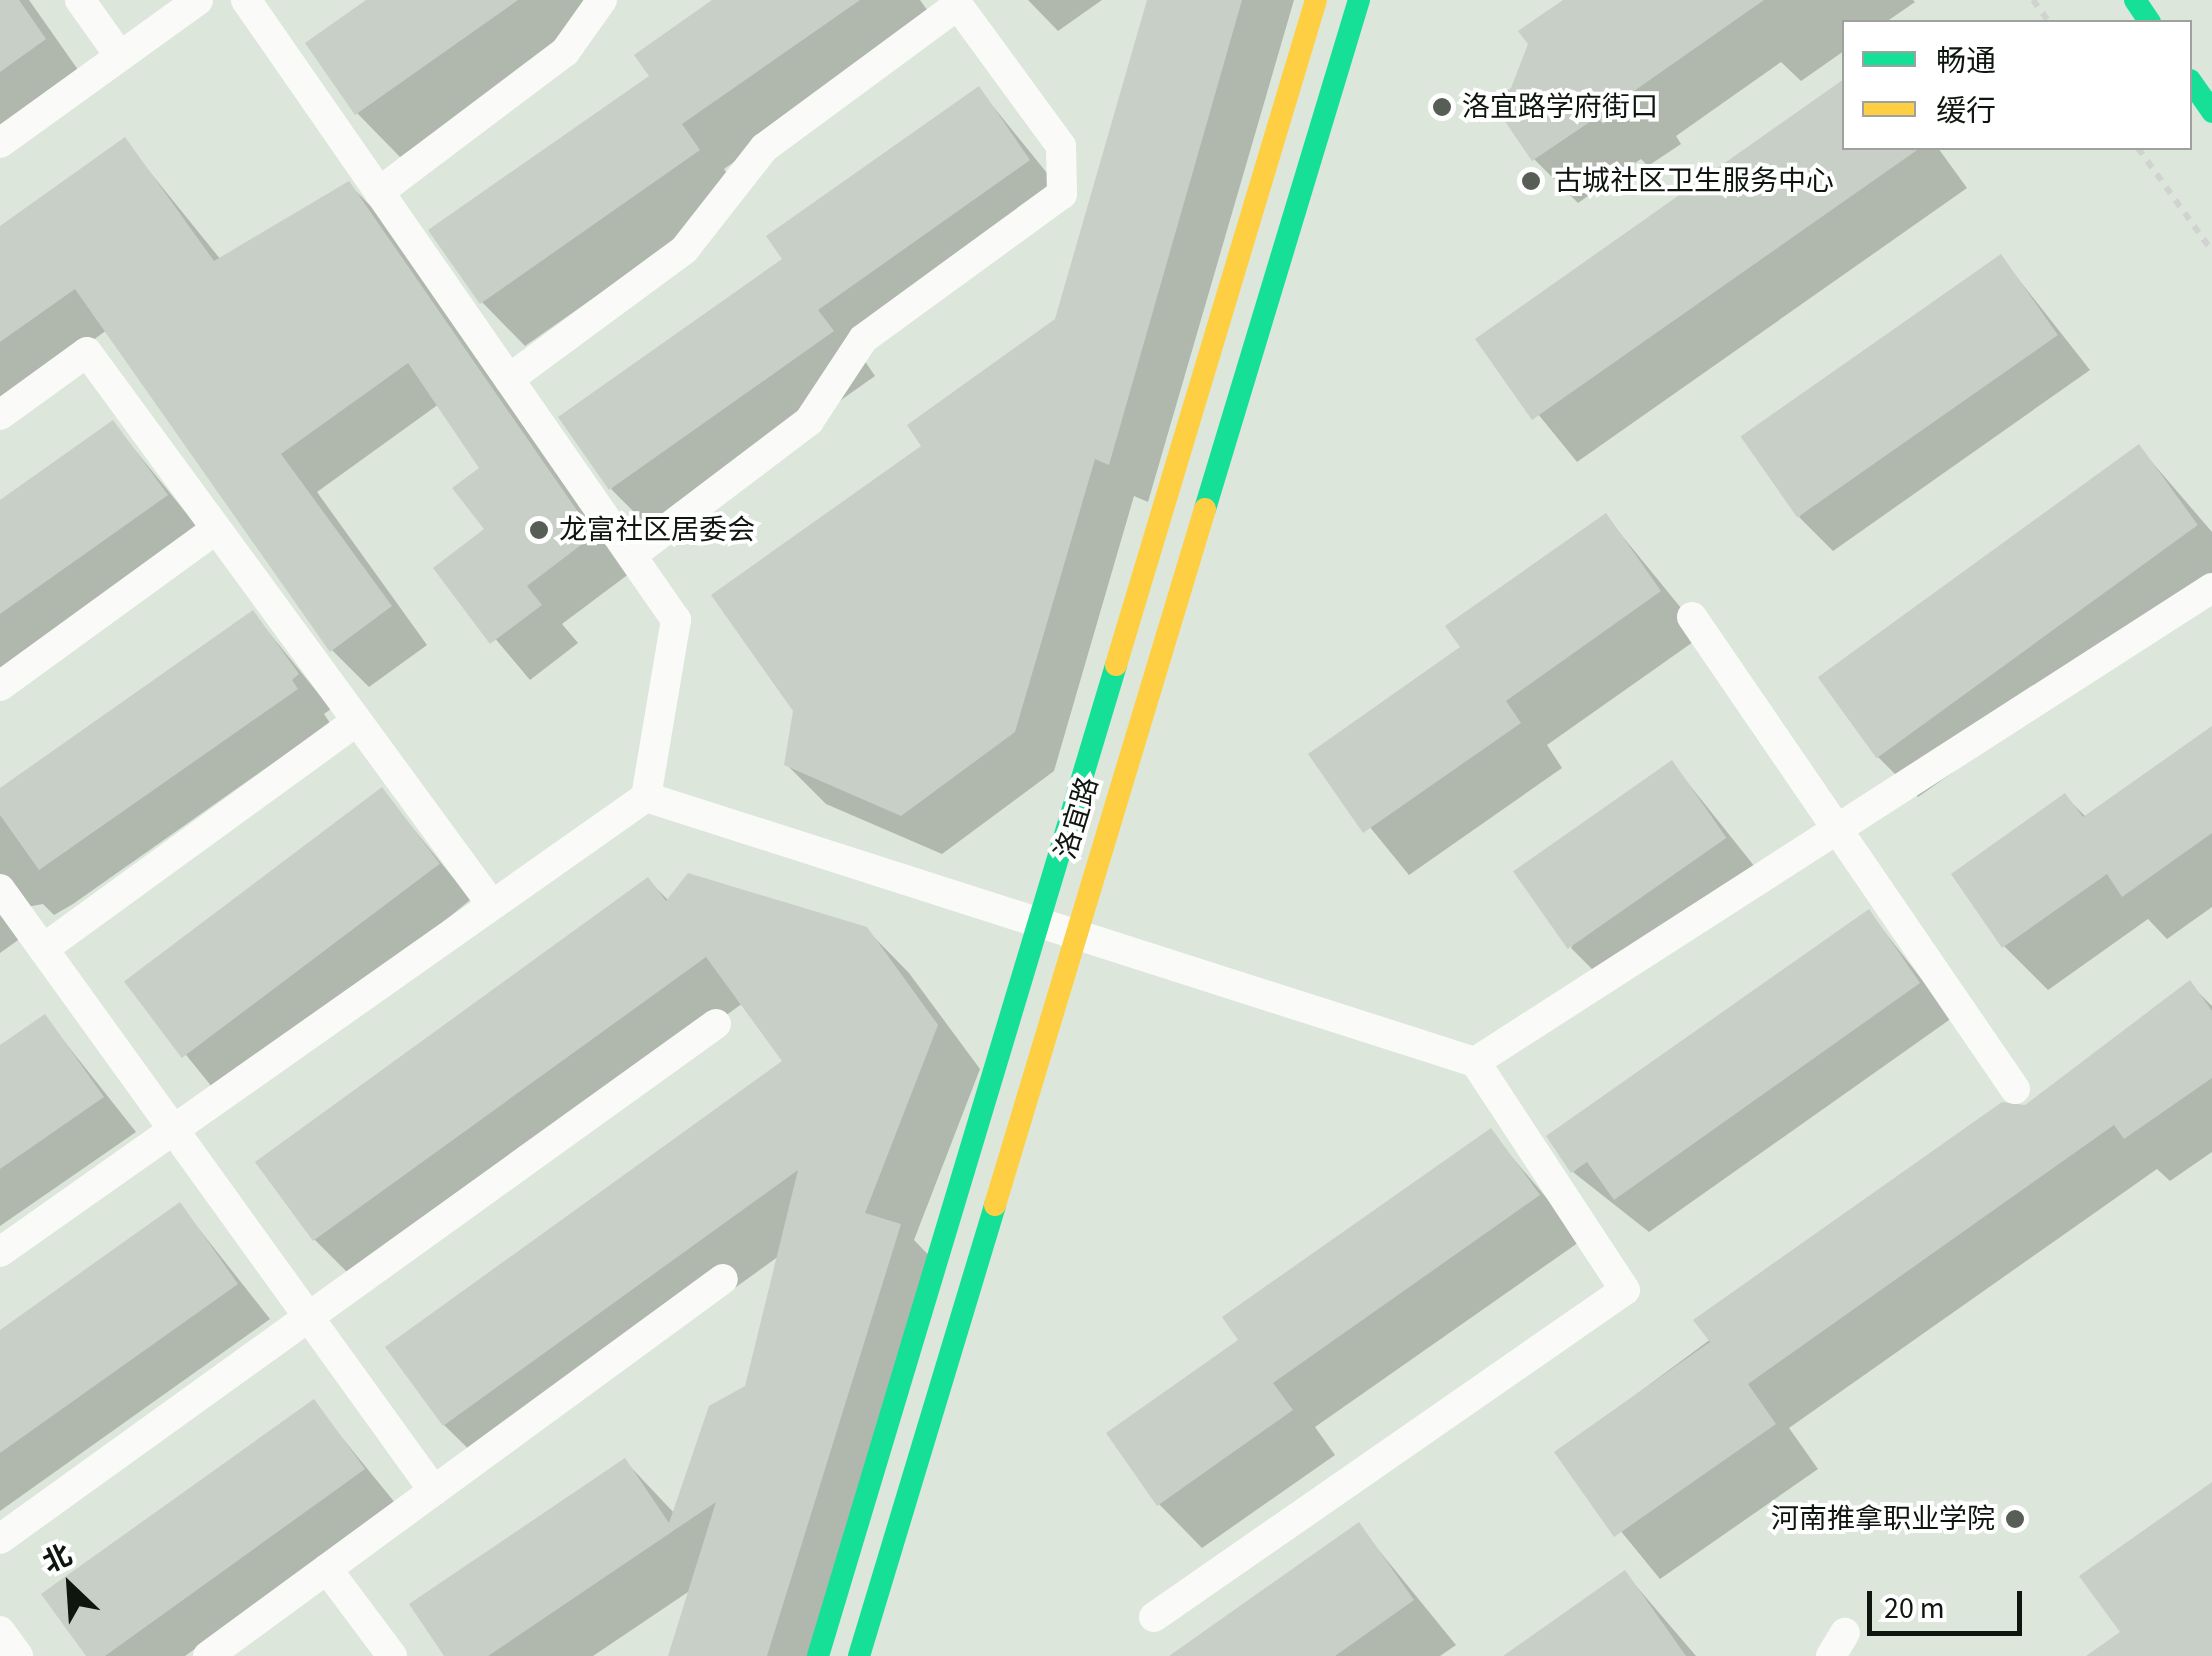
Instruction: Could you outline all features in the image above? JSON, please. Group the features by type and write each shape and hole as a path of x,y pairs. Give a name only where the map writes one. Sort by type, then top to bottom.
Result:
{"street":[{"name":"洛宜路","path":"818,1656 1034,926 1316,0"},
{"name":"洛宜路","path":"859,1656 1072,939 1359,0"},
{"path":"2192,83 2212,112"}],"lane":[{"path":"80,0 120,56"},
{"path":"0,142 198,0"},
{"path":"0,1252 646,797 676,620 246,0"},
{"path":"379,192 564,52 602,0"},
{"path":"509,379 684,250 764,148 956,3 1061,146 1062,194 862,338 809,421 632,554"},
{"path":"0,415 87,352 492,905"},
{"path":"0,686 216,529"},
{"path":"1475,1062 2212,588"},
{"path":"1692,617 1842,826 2015,1090"},
{"path":"43,949 357,722"},
{"path":"646,797 1072,939 1475,1062 1625,1290 1154,1617"},
{"path":"0,889 434,1491"},
{"path":"0,1539 716,1024"},
{"path":"208,1656 722,1279"},
{"path":"327,1569 392,1656"},
{"path":"0,1631 18,1656"}],"path":[{"path":"2139,150 2212,252"}],"building":[{"path":"0,0 19,0 46,39 0,72"},
{"path":"366,0 518,0 355,115 305,43"},
{"path":"712,0 860,0 682,124 700,150 480,304 428,230 649,76 634,55"},
{"path":"1147,0 1242,0 1109,465 1095,459 1015,732 901,816 784,765 793,711 711,595 921,446 907,425 1055,319"},
{"path":"1563,0 1764,0 1634,91 1639,99 1603,124 1597,117 1532,161 1491,101 1511,88 1528,44 1518,31"},
{"path":"1842,80 1842,150 1917,150 1532,420 1475,339"},
{"path":"979,86 1030,160 818,310 834,331 609,490 558,417 782,259 766,236"},
{"path":"125,137 214,261 349,181 594,535 527,586 542,605 490,644 433,568 484,529 452,488 479,468 408,363 281,454 392,606 330,652 75,289 0,342 0,226"},
{"path":"2001,254 2058,335 1797,517 1741,436"},
{"path":"113,420 168,495 0,614 0,500"},
{"path":"2139,444 2198,525 1877,758 1818,677"},
{"path":"1606,513 1661,591 1506,701 1521,723 1363,833 1308,754 1460,647 1445,626"},
{"path":"253,610 299,674 292,680 298,689 39,870 0,815 0,788"},
{"path":"2212,726 2212,833 2122,897 2107,874 2002,948 1951,874 2065,793 2083,817"},
{"path":"1672,760 1726,838 1568,949 1513,871"},
{"path":"382,787 440,864 182,1058 124,981"},
{"path":"688,873 867,927 938,1025 865,1213 901,1224 767,1656 668,1656 716,1502 488,1656 444,1656 409,1604 625,1458 669,1523 709,1406 745,1386 798,1170 443,1426 385,1347 782,1061 706,957 313,1241 255,1162 648,877 666,901"},
{"path":"1869,909 1920,983 1614,1200 1587,1162 1571,1173 1546,1136"},
{"path":"2190,980 2212,1011 2212,1078 2124,1139 2114,1125 1748,1384 1776,1424 1614,1537 1554,1452 1710,1342 1693,1320 2002,1102 2025,1105"},
{"path":"45,1014 104,1097 0,1169 0,1045"},
{"path":"1491,1128 1540,1195 1273,1383 1293,1410 1157,1506 1106,1433 1238,1340 1222,1317"},
{"path":"180,1202 238,1284 0,1453 0,1330"},
{"path":"314,1399 365,1469 105,1656 86,1656 41,1594"},
{"path":"2212,1482 2212,1656 2086,1656 2120,1632 2079,1576"},
{"path":"1359,1522 1414,1600 1335,1656 1169,1656"},
{"path":"1625,1570 1686,1656 1503,1656"}],"traffic: fast":[{"path":"1205,509 1359,0"},
{"path":"2135,0 2149,20"},
{"path":"2192,83 2212,112"},
{"path":"818,1656 1116,665"},
{"path":"859,1656 995,1205"}],"traffic: slow":[{"path":"1116,665 1316,0"},
{"path":"995,1205 1205,509"}],"place":[{"name":"洛宜路学府街口","path":"1442,107"},
{"name":"古城社区卫生服务中心","path":"1531,181"},
{"name":"龙富社区居委会","path":"539,530"},
{"name":"河南推拿职业学院","path":"2015,1519"}]}
